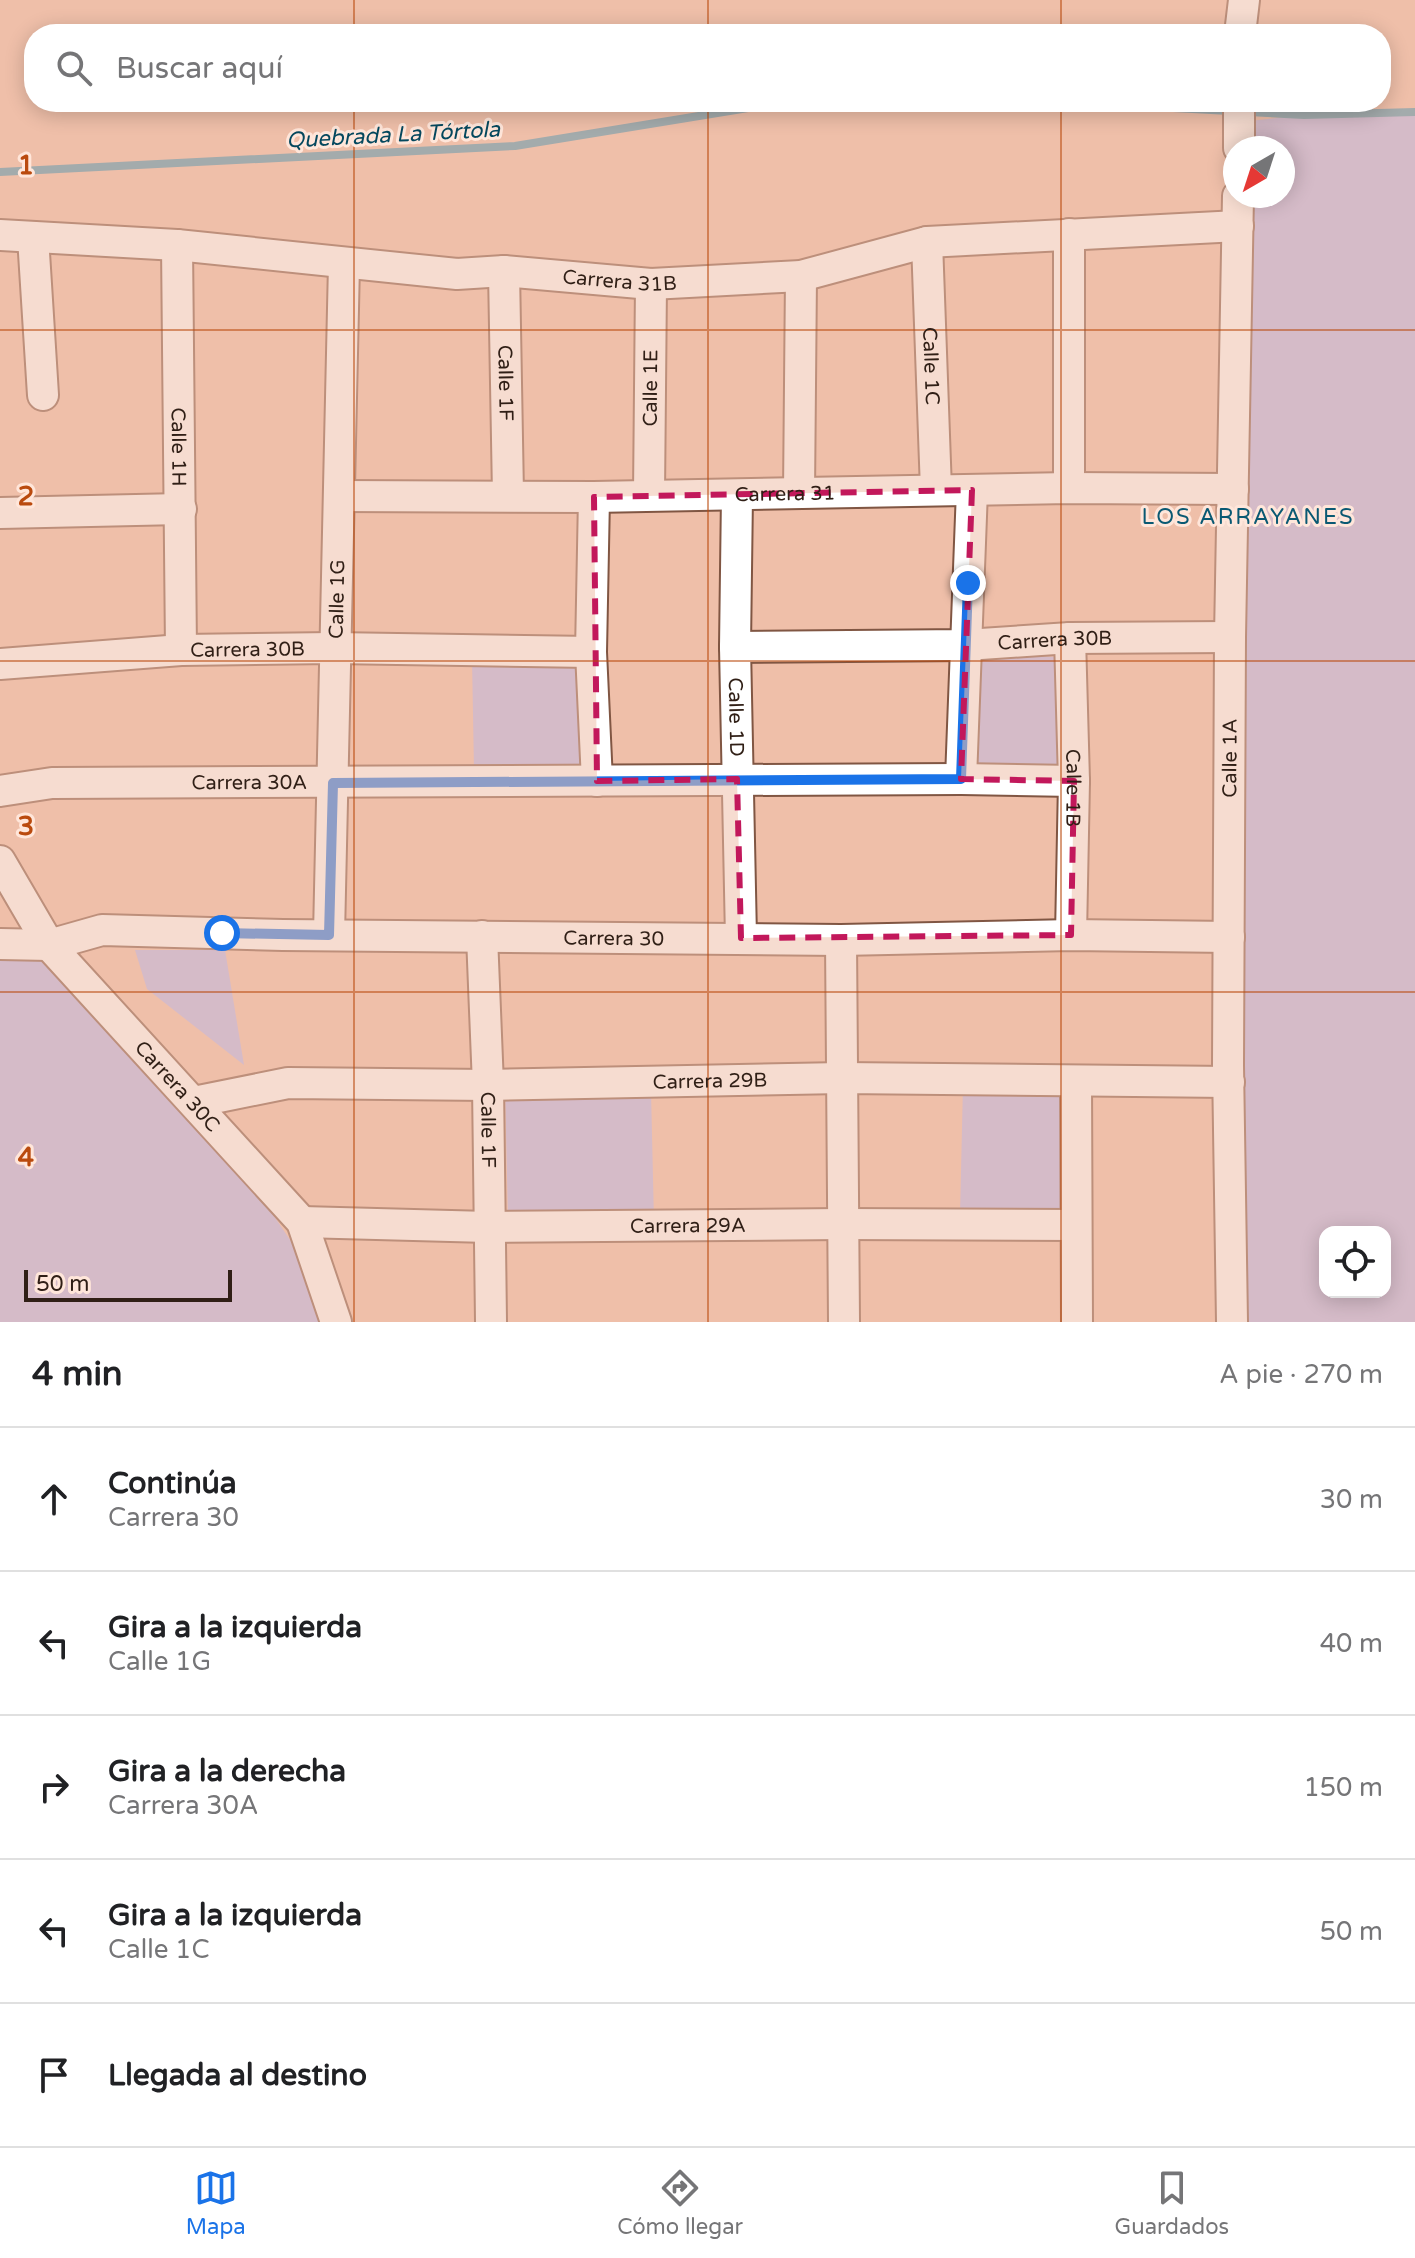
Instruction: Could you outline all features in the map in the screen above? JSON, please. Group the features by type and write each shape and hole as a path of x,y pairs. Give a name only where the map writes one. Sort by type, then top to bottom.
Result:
{"street":[{"path":"1241,24 1244,0"},
{"path":"1239,112 1239,136"},
{"name":"Carrera 31B","path":"0,235 177,245 457,274 504,271 651,284 801,276 927,242 1069,234 1238,211"},
{"name":"Calle 1A","path":"1232,1322 1230,637 1238,211"},
{"path":"1069,234 1069,488"},
{"path":"33,237 43,395"},
{"name":"Calle 1C","path":"927,242 936,490"},
{"name":"Calle 1H","path":"177,245 181,650"},
{"name":"Calle 1G","path":"329,935 333,648 344,264"},
{"name":"Calle 1F","path":"504,271 508,495"},
{"path":"799,493 801,276"},
{"name":"Calle 1E","path":"649,494 651,284"},
{"name":"Carrera 31","path":"339,496 594,497 1069,488 1233,489"},
{"path":"961,779 972,490"},
{"name":"Calle 1D","path":"737,495 735,647 741,938"},
{"path":"594,497 591,652 597,781"},
{"path":"0,513 181,509"},
{"name":"Carrera 30B","path":"735,647 966,645 1070,638 1230,637"},
{"name":"Calle 1B","path":"1070,638 1074,781 1071,935"},
{"name":"Carrera 30B","path":"0,664 181,650 333,648 591,652"},
{"name":"Carrera 30A","path":"0,791 52,783 737,779 1074,781"},
{"name":"Carrera 30C","path":"0,861 49,945 302,1222 336,1322"},
{"name":"Carrera 30","path":"0,944 49,945 102,930 841,940 1071,935 1229,937"},
{"name":"Calle 1F","path":"482,936 488,1085 491,1322"},
{"path":"841,940 844,1322"},
{"name":"Carrera 29B","path":"194,1102 288,1083 488,1085 842,1078 1229,1082"},
{"path":"1076,1081 1077,1322"},
{"name":"Carrera 29A","path":"302,1222 488,1227 1076,1225"}],"highlighted area":[{"path":"972,490 961,779 1074,781 1071,935 741,938 737,779 597,781 594,497"}],"shaded area":[{"path":"1415,112 1415,1322 1235,1322 1251,208 1295,208 1295,136 1251,136 1250,121 1304,115"},
{"path":"979,654 1059,657 1059,769 977,766"},
{"path":"472,658 585,659 590,769 474,770"},
{"path":"58,935 169,1090 272,1213 345,1322 0,1322 0,939"},
{"path":"135,950 225,950 244,1065 147,989"},
{"path":"1072,1084 1066,1216 960,1215 963,1085"},
{"path":"505,1088 651,1091 654,1222 508,1220"}],"waterway":[{"name":"Quebrada La Tórtola","path":"0,172 515,146 724,112"},
{"name":"Quebrada La Tórtola","path":"1248,112 1304,115 1415,112"}],"district":[{"name":"LOS ARRAYANES","path":"1248,516"}],"route":[{"path":"222,933 329,935 333,783 961,779 968,583"}]}
